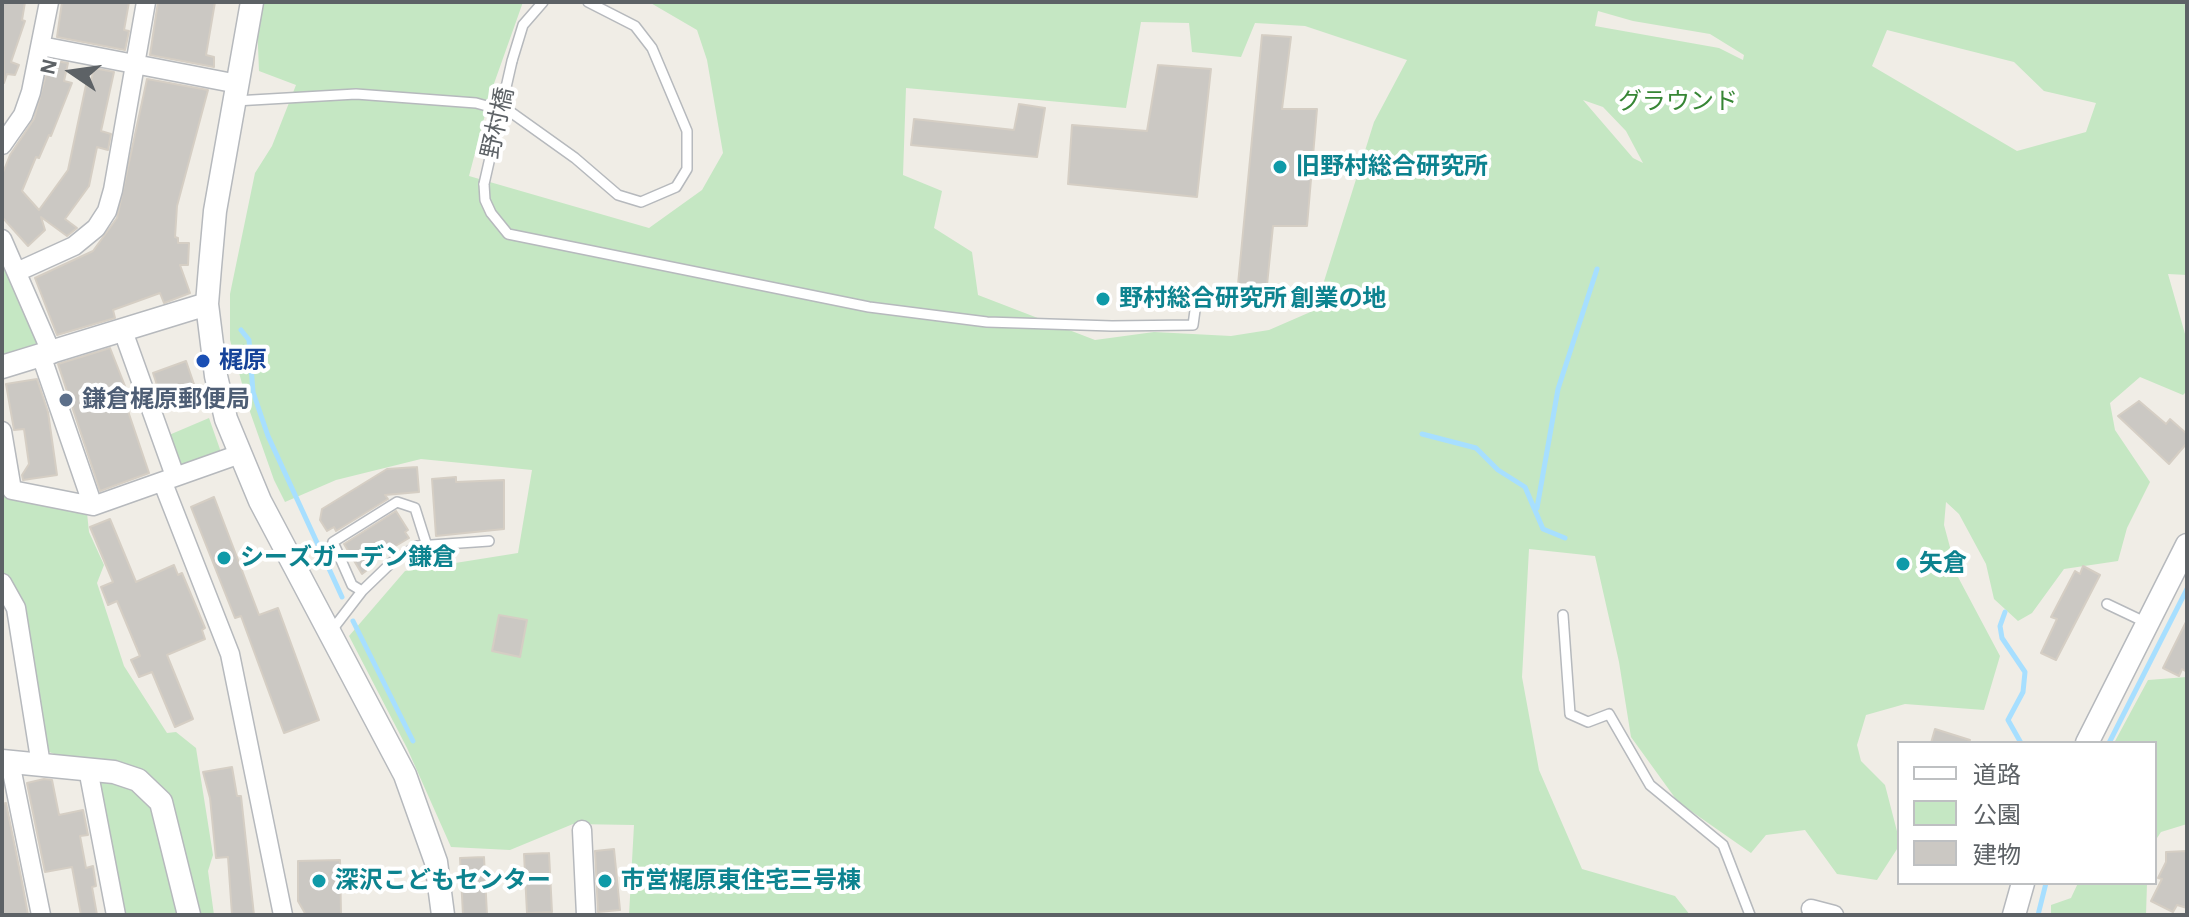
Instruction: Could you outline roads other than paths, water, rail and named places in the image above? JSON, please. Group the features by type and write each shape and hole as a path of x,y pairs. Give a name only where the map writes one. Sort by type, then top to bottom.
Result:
{"street":[{"path":"2,145 23,115 49,2"},
{"path":"19,271 74,246 96,228 107,211 146,2"},
{"path":"252,2 215,211 207,304 216,376 226,419 260,501 405,775 436,862 443,915"},
{"path":"41,46 136,65 236,93"},
{"path":"2,239 19,271 93,506"},
{"path":"2,367 47,356 207,304"},
{"path":"123,331 169,479 230,654 283,915"},
{"path":"2,431 12,490 93,506 240,454"},
{"path":"2088,741 2187,545"},
{"path":"2,583 16,608 41,765"},
{"path":"41,915 6,761 114,772 138,780 161,802 189,915"},
{"path":"88,769 116,915"},
{"path":"582,830 586,915"},
{"path":"2014,915 2022,885"},
{"path":"1810,912 1834,915"}],"lane":[{"name":"野村橋","path":"543,2 523,25 484,184 485,200 491,213 508,234 869,307 987,322 1193,325 1196,303"},
{"path":"236,93 356,94 476,103 512,113 575,158 618,195 641,202 676,187 687,169 687,131 652,48 635,26 588,2"},
{"path":"362,591 352,585 333,542 397,502 415,508 427,546"},
{"path":"329,633 362,591 391,563 417,546 489,541"},
{"path":"2107,604 2147,623"},
{"path":"1563,615 1570,714 1588,722 1609,714 1650,785 1723,845 1750,915"}],"waterway":[{"path":"1537,508 1558,389 1597,269"},
{"path":"241,330 249,340 253,392 268,436 342,597"},
{"path":"1422,434 1476,448 1498,470 1525,487 1543,529 1565,538"},
{"path":"2110,741 2187,589"},
{"path":"2005,612 2000,626 2002,638 2025,672 2023,692 2008,720 2020,741"},
{"path":"353,621 413,741"},
{"path":"2038,915 2046,885"}],"place":[{"name":"旧野村総合研究所","path":"1280,167"},
{"name":"野村総合研究所 創業の地","path":"1103,299"},
{"name":"梶原","path":"203,361"},
{"name":"鎌倉梶原郵便局","path":"66,400"},
{"name":"シーズガーデン鎌倉","path":"224,558"},
{"name":"矢倉","path":"1903,564"},
{"name":"深沢こどもセンター","path":"319,881"},
{"name":"市営梶原東住宅三号棟","path":"605,881"}],"park label":[{"name":"グラウンド","path":"1678,102"}]}
